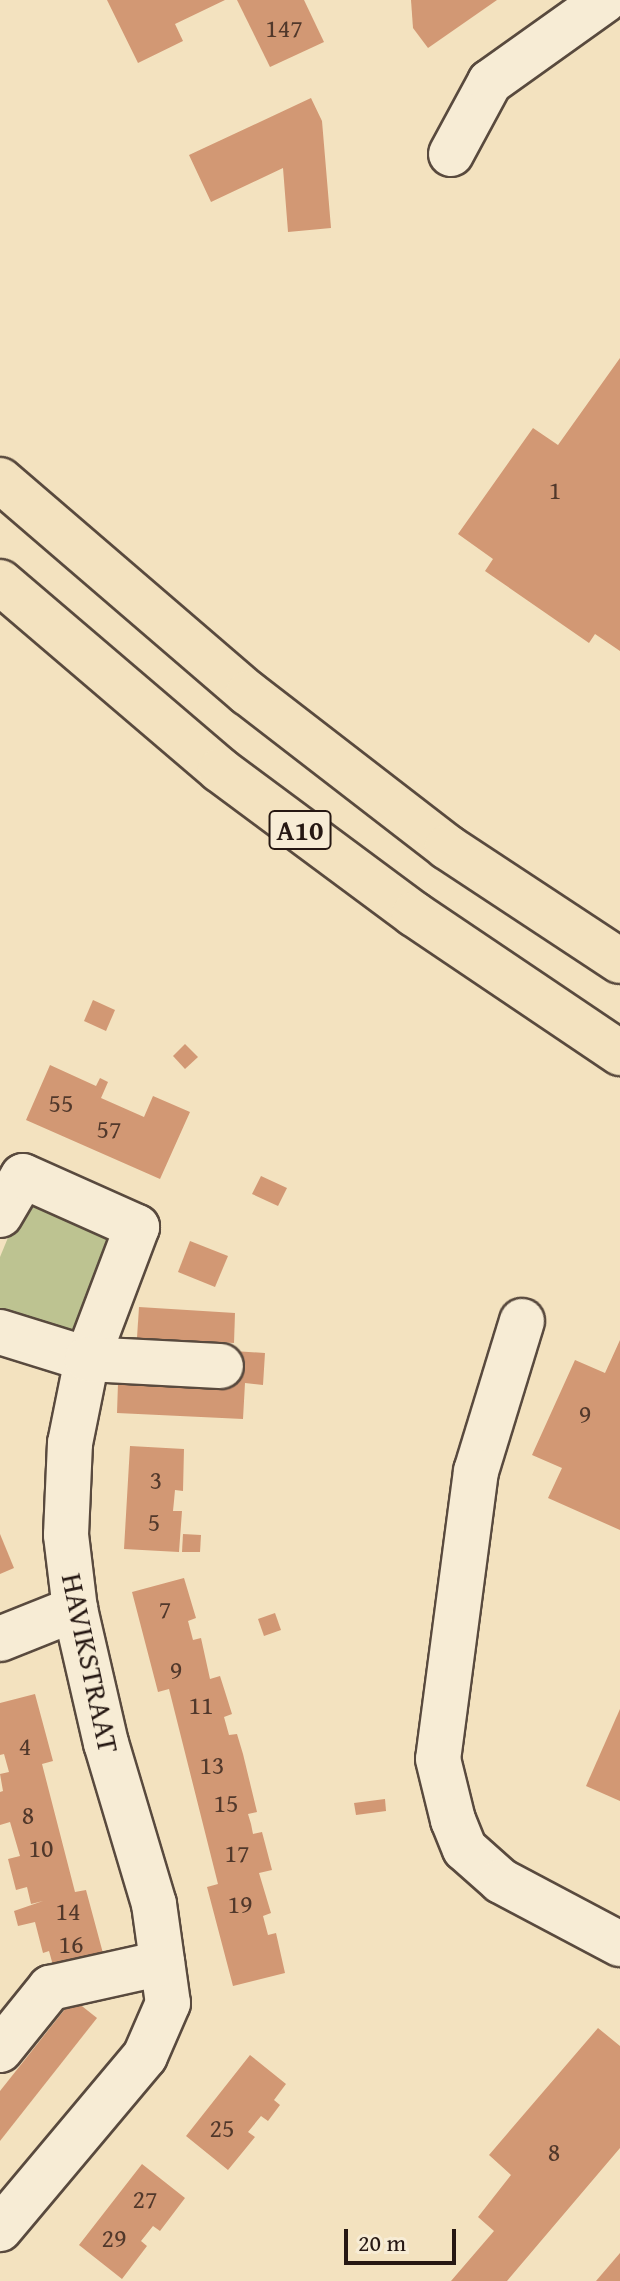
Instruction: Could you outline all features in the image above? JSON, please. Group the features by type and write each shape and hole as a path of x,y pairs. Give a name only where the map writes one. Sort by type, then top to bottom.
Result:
{"highway":[{"name":"A10","path":"0,480 248,693 447,847 620,961"},
{"name":"A10","path":"0,582 220,770 414,914 620,1053"}],"street":[{"path":"451,154 490,82 605,0"},
{"name":"HAVIKSTRAAT","path":"0,1215 23,1176 137,1227 87,1359 70,1443 66,1535 75,1609 106,1743 154,1904 168,2003 145,2056 0,2229"},
{"path":"522,1321 476,1471 438,1759 453,1820 465,1849 501,1881 620,1944"},
{"path":"0,1332 87,1359 221,1366"},
{"path":"0,1639 75,1609"},
{"path":"0,2050 50,1988 162,1963"}],"green space":[{"path":"24,1199 109,1233 72,1334 0,1308 0,1257"}],"building":[{"path":"107,0 225,0 175,24 183,41 138,63"},
{"path":"237,0 304,0 324,42 270,67"},
{"path":"411,0 497,0 428,48 413,28"},
{"path":"311,98 322,121 331,228 288,232 283,168 211,202 189,155"},
{"path":"620,358 620,651 595,634 589,643 485,571 493,559 458,534 533,428 558,445"},
{"path":"93,1000 115,1010 106,1031 84,1021"},
{"path":"185,1044 198,1057 185,1069 173,1056"},
{"path":"50,1065 96,1086 100,1078 108,1082 101,1098 144,1117 153,1096 190,1112 160,1179 26,1120"},
{"path":"261,1176 287,1188 278,1206 252,1194"},
{"path":"190,1241 228,1256 215,1287 178,1272"},
{"path":"139,1307 235,1313 234,1343 137,1338"},
{"path":"620,1340 620,1530 548,1498 562,1468 532,1455 575,1360 605,1373"},
{"path":"234,1351 265,1353 263,1385 245,1383 243,1419 117,1413 118,1383 232,1388"},
{"path":"130,1446 184,1449 183,1491 175,1490 173,1511 182,1511 179,1552 124,1549"},
{"path":"0,1534 14,1568 0,1574"},
{"path":"183,1534 201,1535 200,1552 182,1552"},
{"path":"184,1578 196,1618 188,1621 193,1640 201,1638 210,1679 220,1676 232,1714 224,1717 229,1735 237,1734 243,1754 257,1812 248,1814 253,1834 262,1832 272,1870 259,1873 271,1913 263,1916 268,1935 276,1933 285,1973 233,1986 207,1887 218,1884 169,1689 158,1692 132,1592"},
{"path":"275,1613 281,1630 264,1636 258,1619"},
{"path":"35,1694 53,1761 42,1764 75,1892 86,1890 104,1957 54,1969 49,1951 43,1953 35,1922 18,1926 14,1911 43,1901 31,1904 27,1887 16,1890 8,1859 20,1856 10,1822 0,1825 0,1792 3,1791 0,1774 9,1772 4,1754 0,1755 0,1703"},
{"path":"620,1709 620,1801 586,1786"},
{"path":"385,1799 386,1811 356,1815 354,1803"},
{"path":"73,1999 97,2018 0,2141 0,2091"},
{"path":"598,2028 620,2046 620,2148 507,2281 451,2281 494,2231 478,2217 511,2175 489,2155"},
{"path":"250,2055 286,2084 274,2100 280,2105 268,2121 261,2116 248,2132 255,2137 228,2170 186,2136"},
{"path":"142,2164 185,2198 160,2231 153,2226 141,2241 147,2246 122,2279 79,2245"},
{"path":"620,2253 620,2281 596,2281"}]}
